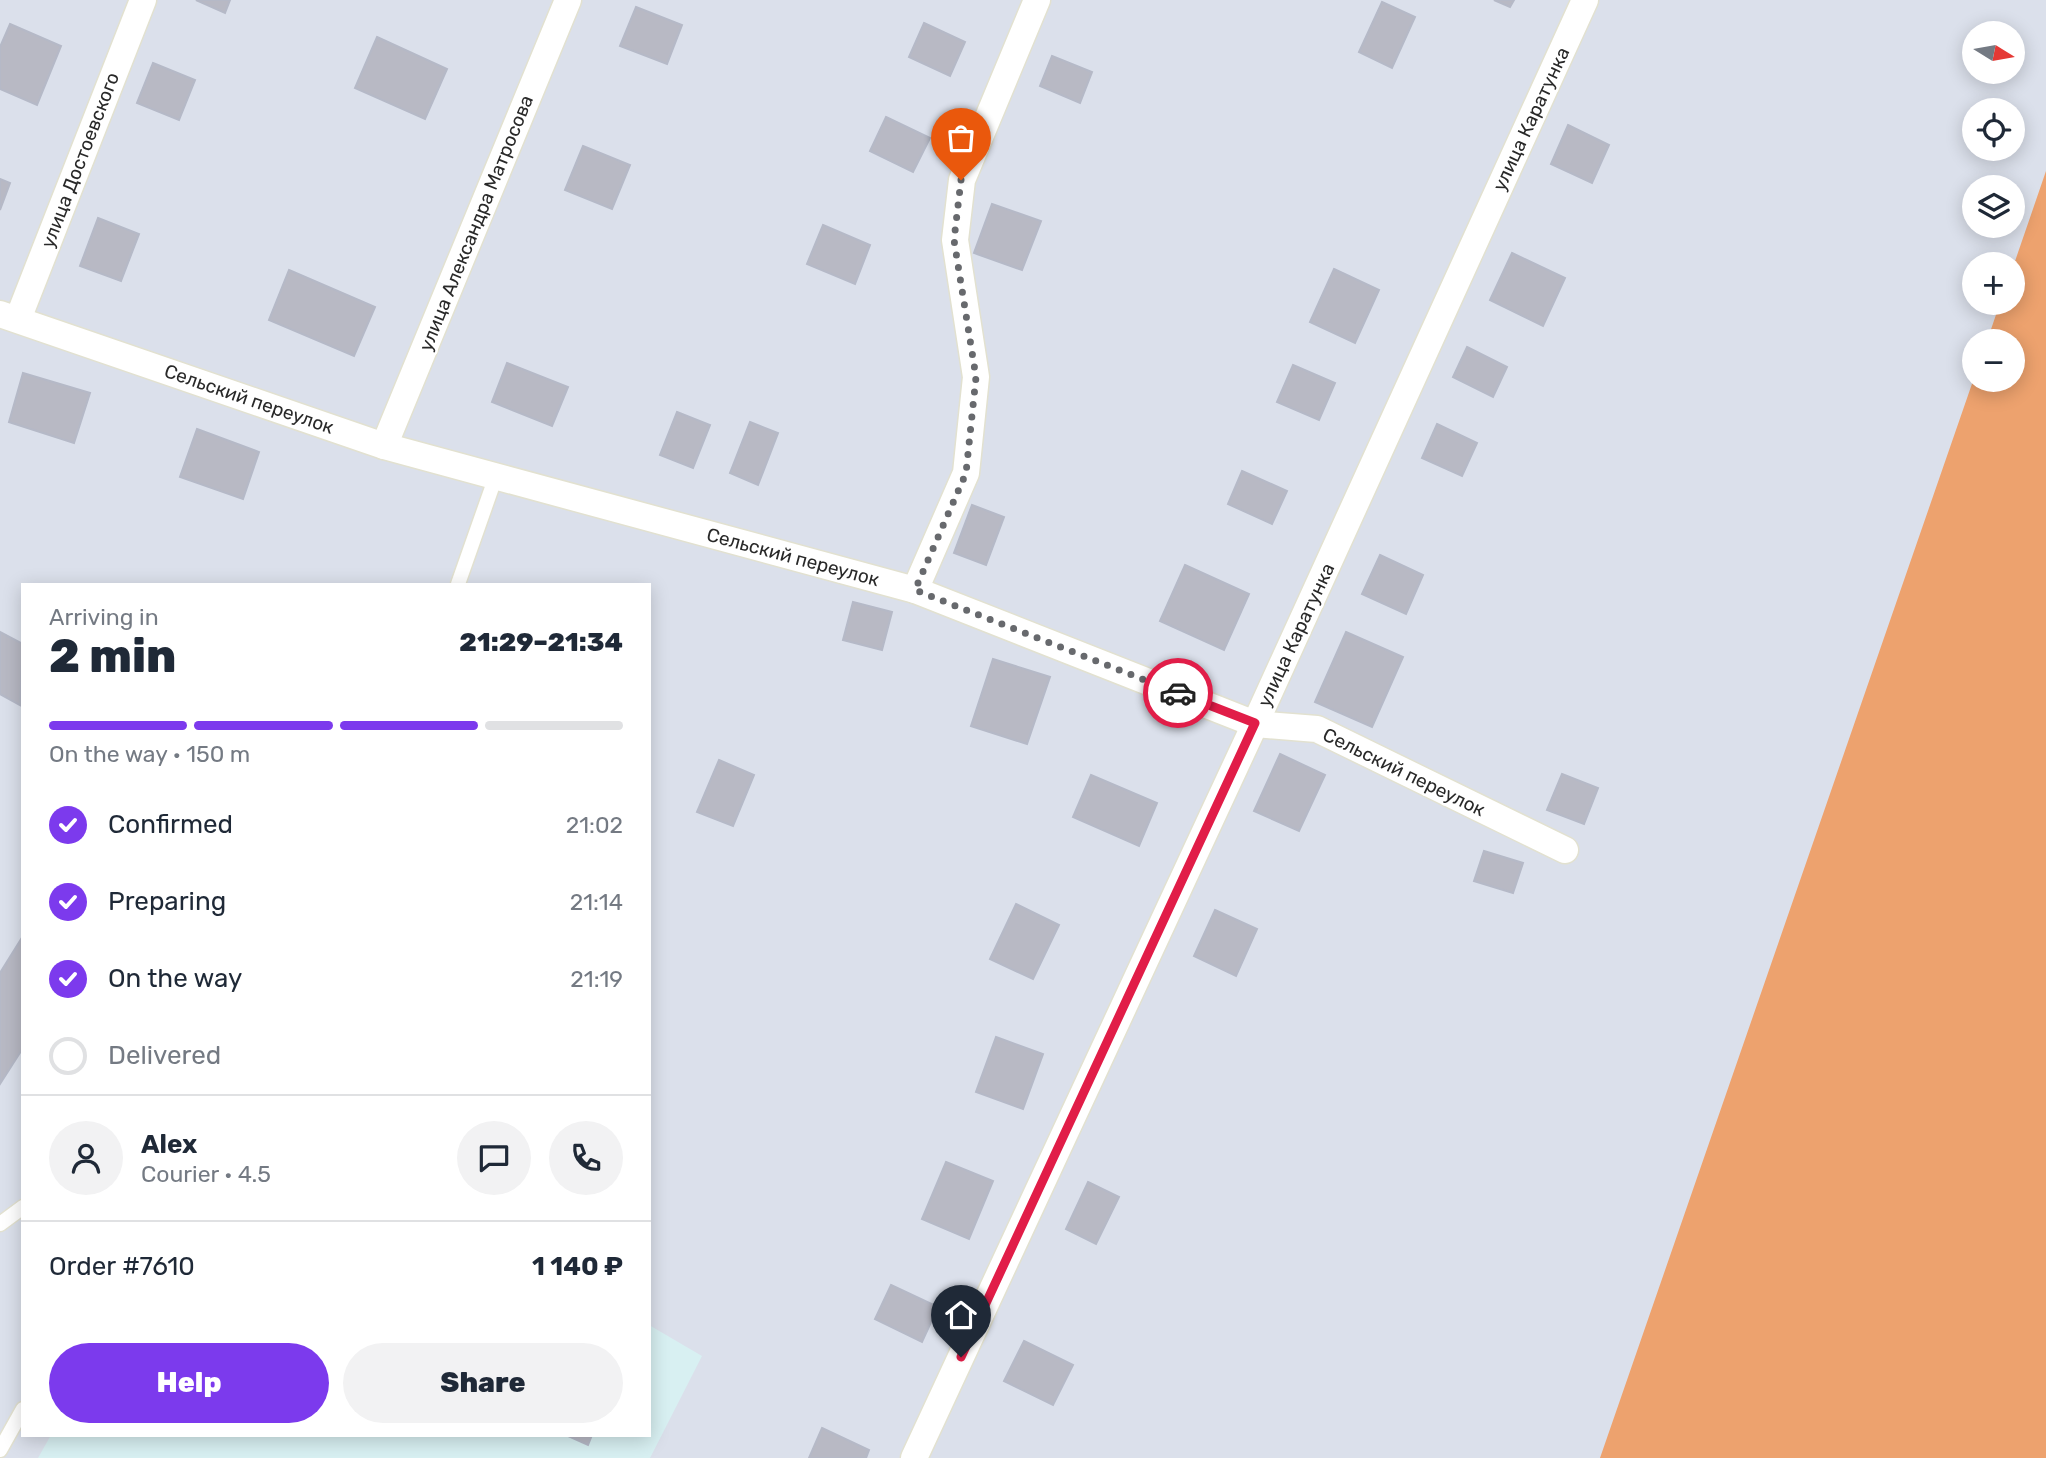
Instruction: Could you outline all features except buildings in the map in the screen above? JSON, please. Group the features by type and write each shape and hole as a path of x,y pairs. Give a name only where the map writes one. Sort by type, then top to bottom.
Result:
{"street":[{"name":"улица Достоевского","path":"6,320 143,0"},
{"name":"улица Александра Матросова","path":"384,446 568,0"},
{"path":"915,590 966,473 976,377 954,240 961,180 1037,0"},
{"name":"улица Каратунка","path":"914,1458 1586,0"},
{"name":"Сельский переулок","path":"6,320 384,446 915,590 1255,723 1317,729 1565,850"}],"lane":[{"path":"457,583 496,476"},
{"path":"0,1224 21,1209"},
{"path":"0,1450 21,1413"}],"shaded area":[{"path":"2046,171 2046,1458 1600,1458 1969,392 2025,392 2025,329 1991,329 1996,315 2025,315 2025,252 2018,252"},
{"path":"651,1326 702,1356 650,1458 38,1458 50,1437 651,1437"}],"way so far":[{"path":"961,180 954,240 976,377 966,473 915,590 1178,693"}],"route":[{"path":"961,1357 1255,723 1178,693"}]}
